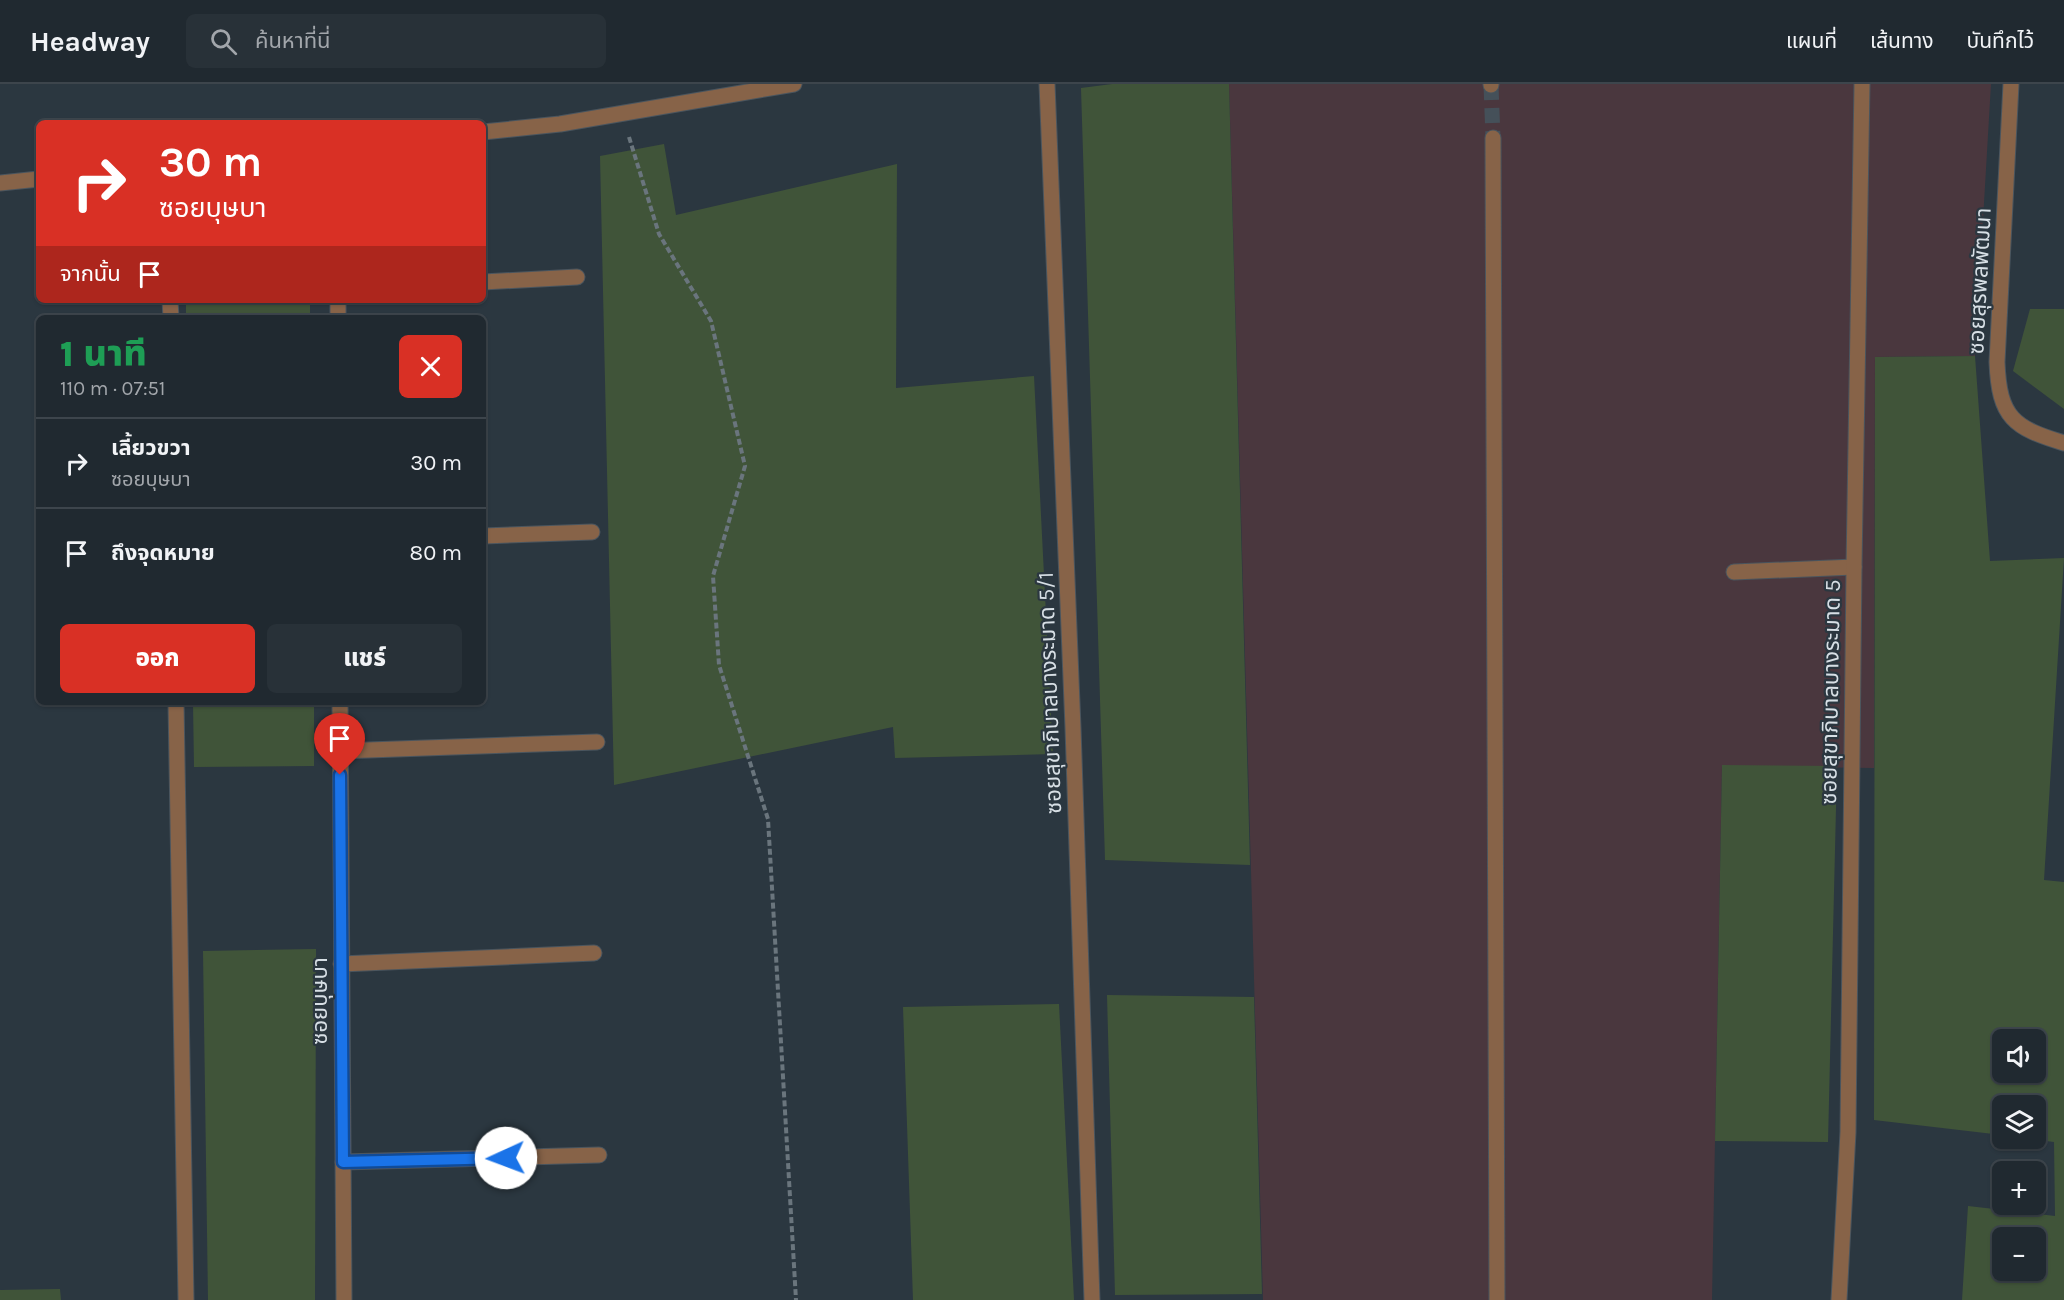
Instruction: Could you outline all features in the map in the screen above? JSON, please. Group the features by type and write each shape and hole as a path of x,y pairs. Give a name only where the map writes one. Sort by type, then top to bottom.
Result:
{"street":[{"name":"ซอยสุขาภิบาลบางระมาด 5/1","path":"1047,84 1074,752 1092,1300"},
{"name":"ซอยสุขาภิบาลบางระมาด 5","path":"1839,1300 1848,1132 1862,84"},
{"name":"ซอยสุรพลพัฒนา","path":"2011,84 1998,385 2004,405 2015,422 2034,434 2064,443"},
{"path":"486,132 560,124 785,85"},
{"path":"1493,138 1497,1300"},
{"path":"0,183 36,179"},
{"path":"486,282 577,277"},
{"path":"486,536 592,532"},
{"path":"1734,572 1854,567"},
{"path":"177,705 186,1300"},
{"name":"ซอยบุษบา","path":"340,705 344,1300"},
{"path":"340,751 597,742"},
{"path":"341,964 594,953"},
{"path":"343,1162 599,1155"}],"path":[{"path":"623,113 659,234 711,321 745,466 713,576 719,665 768,819 796,1300"}],"shaded area":[{"path":"1229,84 1991,84 1975,356 1875,357 1874,768 1722,766 1712,1300 1263,1300"}],"green space":[{"path":"1112,84 1229,84 1250,865 1105,860 1081,88"},
{"path":"664,144 676,215 897,164 896,388 1034,376 1053,754 895,758 893,727 614,785 600,156"},
{"path":"186,303 310,303 310,315 186,315"},
{"path":"2030,309 2064,309 2064,409 2013,371"},
{"path":"1975,356 1990,561 2064,558 2044,880 2064,882 2064,1300 1962,1300 1968,1206 1992,1209 1992,1215 2055,1216 2054,1142 2046,1141 2046,1095 1992,1095 1992,1134 1874,1120 1875,357"},
{"path":"193,705 314,705 314,766 194,767"},
{"path":"1722,765 1837,766 1828,1142 1715,1141"},
{"path":"316,949 315,1300 208,1300 203,951"},
{"path":"1107,995 1254,997 1262,1294 1115,1295"},
{"path":"1059,1004 1074,1300 913,1300 903,1007"},
{"path":"60,1289 61,1300 0,1300 0,1290"}],"tunnel":[{"path":"1491,85 1493,138"}],"route":[{"path":"340,775 343,1162 506,1158"}]}
